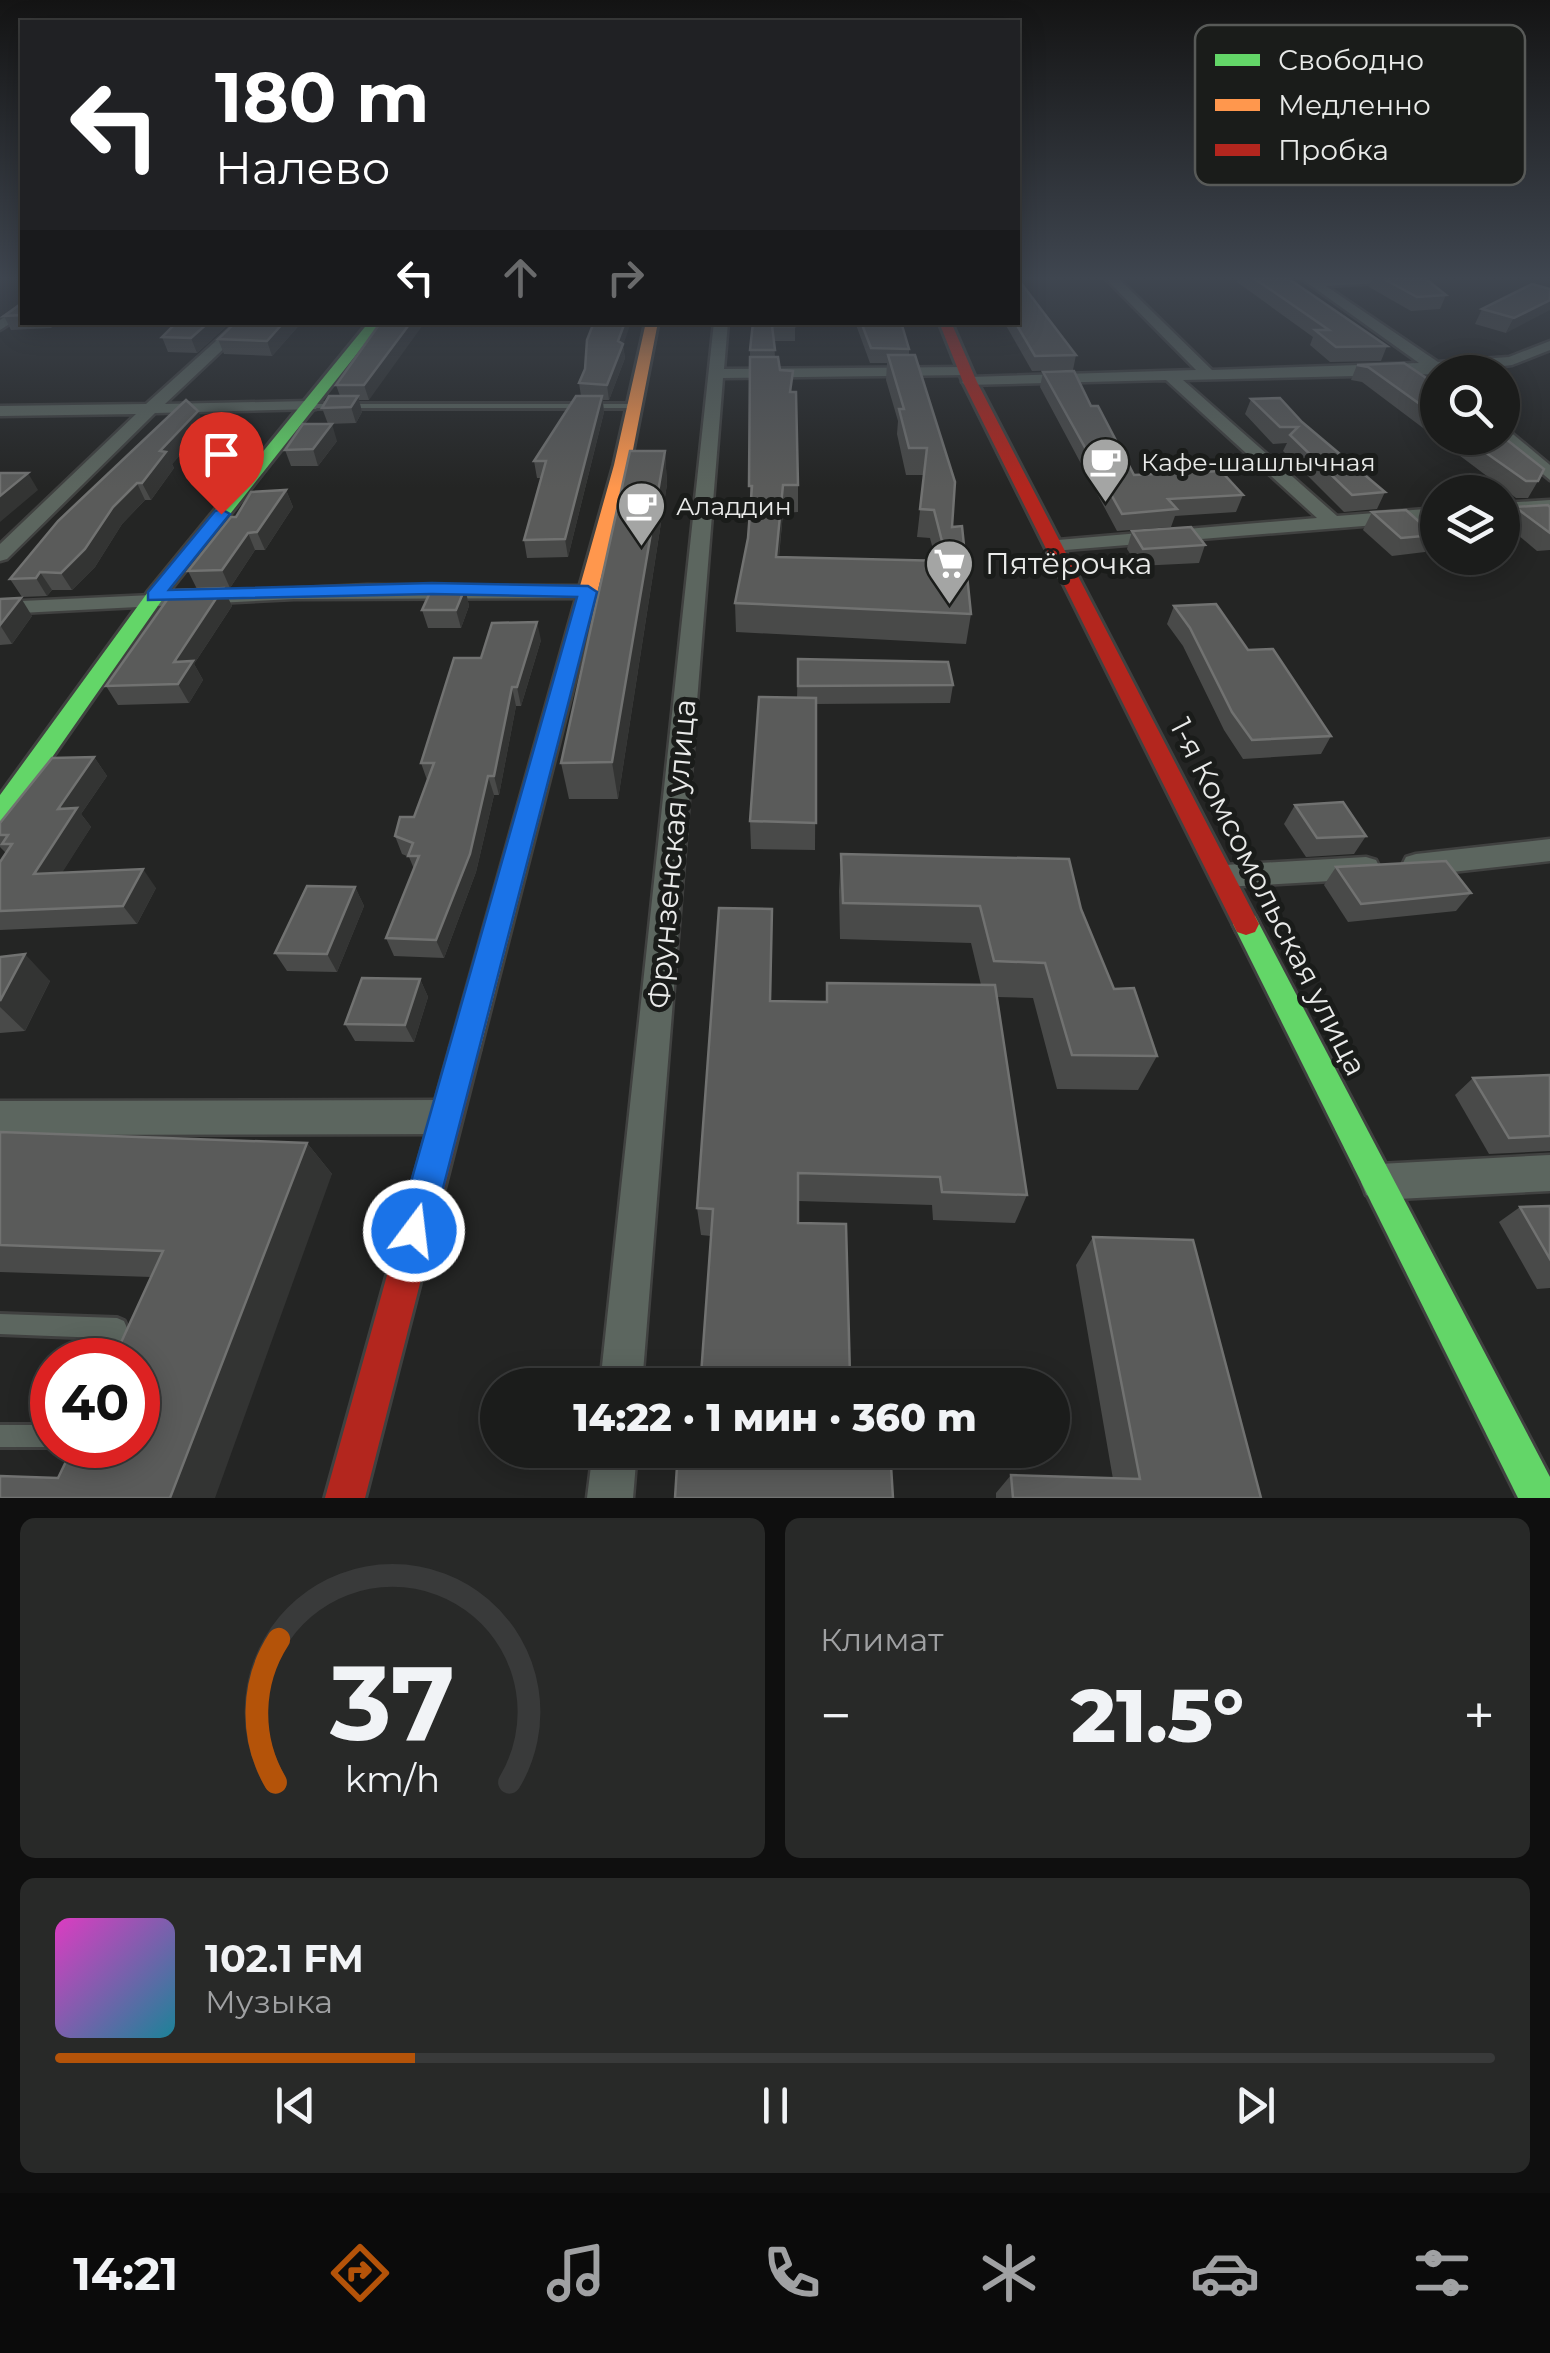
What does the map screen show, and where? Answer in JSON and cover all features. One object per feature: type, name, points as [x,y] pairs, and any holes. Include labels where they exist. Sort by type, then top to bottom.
[{"type":"street","points":[[0,556],[216,349]]},
{"type":"street","points":[[0,813],[154,596],[355,349]]},
{"type":"street","points":[[345,1498],[444,1117],[588,592],[647,349]]},
{"type":"street","name":"Фрунзенская улица","points":[[623,1368],[719,349]]},
{"type":"street","name":"1-я Комсомольская улица","points":[[956,349],[1539,1498]]},
{"type":"street","points":[[1183,349],[1206,372]]},
{"type":"street","points":[[718,374],[967,377],[1420,370]]},
{"type":"street","points":[[1168,374],[1330,521]]},
{"type":"street","points":[[0,411],[310,406]]},
{"type":"street","points":[[1520,447],[1550,475]]},
{"type":"street","points":[[1520,508],[1550,506]]},
{"type":"street","points":[[1053,544],[1420,515]]},
{"type":"street","points":[[0,608],[154,596],[432,589],[588,592]]},
{"type":"street","points":[[1225,876],[1448,864],[1550,850]]},
{"type":"street","points":[[0,1118],[444,1117]]},
{"type":"street","points":[[1379,1182],[1550,1173]]},
{"type":"street","points":[[610,1498],[613,1468]]},
{"type":"lane","points":[[310,406],[635,406]]},
{"type":"lane","points":[[0,1324],[117,1328],[113,1338]]},
{"type":"lane","points":[[0,1436],[30,1436]]},
{"type":"building","points":[[362,349],[391,349],[364,385],[336,385]]},
{"type":"building","points":[[586,349],[621,349],[607,385],[579,383]]},
{"type":"building","points":[[1031,349],[1071,349],[1076,355],[1035,356]]},
{"type":"building","points":[[888,355],[915,355],[955,482],[952,527],[962,526],[971,614],[735,603],[748,538],[752,486],[750,357],[778,357],[780,370],[793,371],[790,392],[796,392],[798,485],[783,485],[776,557],[947,561],[934,510],[920,509],[927,448],[909,448],[899,409],[904,409]]},
{"type":"building","points":[[1404,363],[1420,374],[1420,404],[1368,367],[1357,365]]},
{"type":"building","points":[[1074,371],[1091,406],[1098,406],[1134,475],[1221,471],[1243,495],[1168,499],[1177,509],[1122,514],[1043,372]]},
{"type":"building","points":[[329,396],[358,396],[351,407],[322,408]]},
{"type":"building","points":[[576,396],[602,396],[565,539],[524,540],[546,461],[534,461]]},
{"type":"building","points":[[1280,398],[1302,422],[1385,492],[1352,495],[1290,435],[1298,427],[1280,427],[1251,399]]},
{"type":"building","points":[[186,400],[198,411],[160,451],[166,452],[142,483],[137,483],[113,507],[85,549],[61,573],[40,572],[36,578],[10,579],[58,521]]},
{"type":"building","points":[[303,424],[332,424],[313,449],[285,450]]},
{"type":"building","points":[[1520,450],[1544,469],[1538,481],[1526,481],[1489,455],[1520,455]]},
{"type":"building","points":[[630,451],[665,451],[612,762],[561,763]]},
{"type":"building","points":[[0,473],[28,473],[0,496]]},
{"type":"building","points":[[286,490],[257,532],[248,533],[222,570],[188,571],[231,517],[236,517],[251,492]]},
{"type":"building","points":[[1548,505],[1550,533],[1520,511],[1520,507]]},
{"type":"building","points":[[1406,510],[1420,522],[1420,536],[1401,538],[1372,512]]},
{"type":"building","points":[[1191,527],[1205,545],[1143,549],[1132,531]]},
{"type":"building","points":[[223,588],[174,662],[193,661],[178,684],[106,686],[174,590]]},
{"type":"building","points":[[432,588],[465,588],[456,610],[422,610]]},
{"type":"building","points":[[21,598],[0,625],[0,599]]},
{"type":"building","points":[[1216,604],[1248,650],[1273,649],[1331,736],[1252,740],[1232,712],[1190,628],[1174,606]]},
{"type":"building","points":[[537,622],[517,687],[512,687],[494,776],[488,776],[470,854],[436,940],[386,938],[419,856],[408,856],[413,843],[395,836],[400,817],[414,817],[434,763],[421,763],[454,658],[481,658],[492,623]]},
{"type":"building","points":[[798,659],[948,662],[953,685],[798,686]]},
{"type":"building","points":[[759,697],[816,698],[816,823],[750,821]]},
{"type":"building","points":[[94,757],[58,809],[77,808],[34,874],[143,869],[123,906],[0,911],[0,862],[12,844],[2,844],[8,835],[0,835],[0,823],[52,758]]},
{"type":"building","points":[[1343,802],[1366,836],[1317,838],[1295,805]]},
{"type":"building","points":[[841,854],[1069,859],[1081,909],[1114,989],[1134,988],[1157,1056],[1072,1055],[1045,963],[994,961],[980,906],[843,903]]},
{"type":"building","points":[[1446,861],[1471,893],[1361,904],[1336,867]]},
{"type":"building","points":[[307,886],[355,887],[327,954],[275,953]]},
{"type":"building","points":[[719,908],[772,909],[770,1001],[827,1002],[827,983],[995,985],[1027,1195],[942,1192],[940,1177],[798,1173],[798,1223],[846,1224],[850,1368],[702,1368],[713,1209],[697,1208]]},
{"type":"building","points":[[25,954],[0,1001],[0,957]]},
{"type":"building","points":[[362,978],[420,979],[405,1025],[345,1024]]},
{"type":"building","points":[[1550,1075],[1550,1136],[1509,1138],[1473,1078]]},
{"type":"building","points":[[0,1132],[307,1143],[170,1498],[0,1498],[0,1476],[58,1478],[63,1468],[160,1468],[160,1338],[123,1338],[163,1251],[0,1245]]},
{"type":"building","points":[[1550,1206],[1550,1259],[1520,1207]]},
{"type":"building","points":[[1093,1237],[1193,1240],[1261,1498],[1013,1498],[1011,1475],[1140,1479]]},
{"type":"building","points":[[677,1468],[891,1468],[893,1498],[675,1498]]},
{"type":"traffic: fast","points":[[0,813],[155,596],[354,349]]},
{"type":"traffic: fast","points":[[1246,924],[1539,1498]]},
{"type":"traffic: slow","points":[[465,1049],[622,465],[646,349]]},
{"type":"traffic: jam","points":[[956,349],[1246,924]]},
{"type":"traffic: jam","points":[[345,1498],[465,1049]]},
{"type":"place","name":"Кафе-шашлычная","points":[[1106,504]]},
{"type":"place","name":"Аладдин","points":[[641,548]]},
{"type":"place","name":"Пятёрочка","points":[[950,606]]},
{"type":"route","points":[[221,514],[154,596],[432,589],[588,592],[414,1231]]}]
